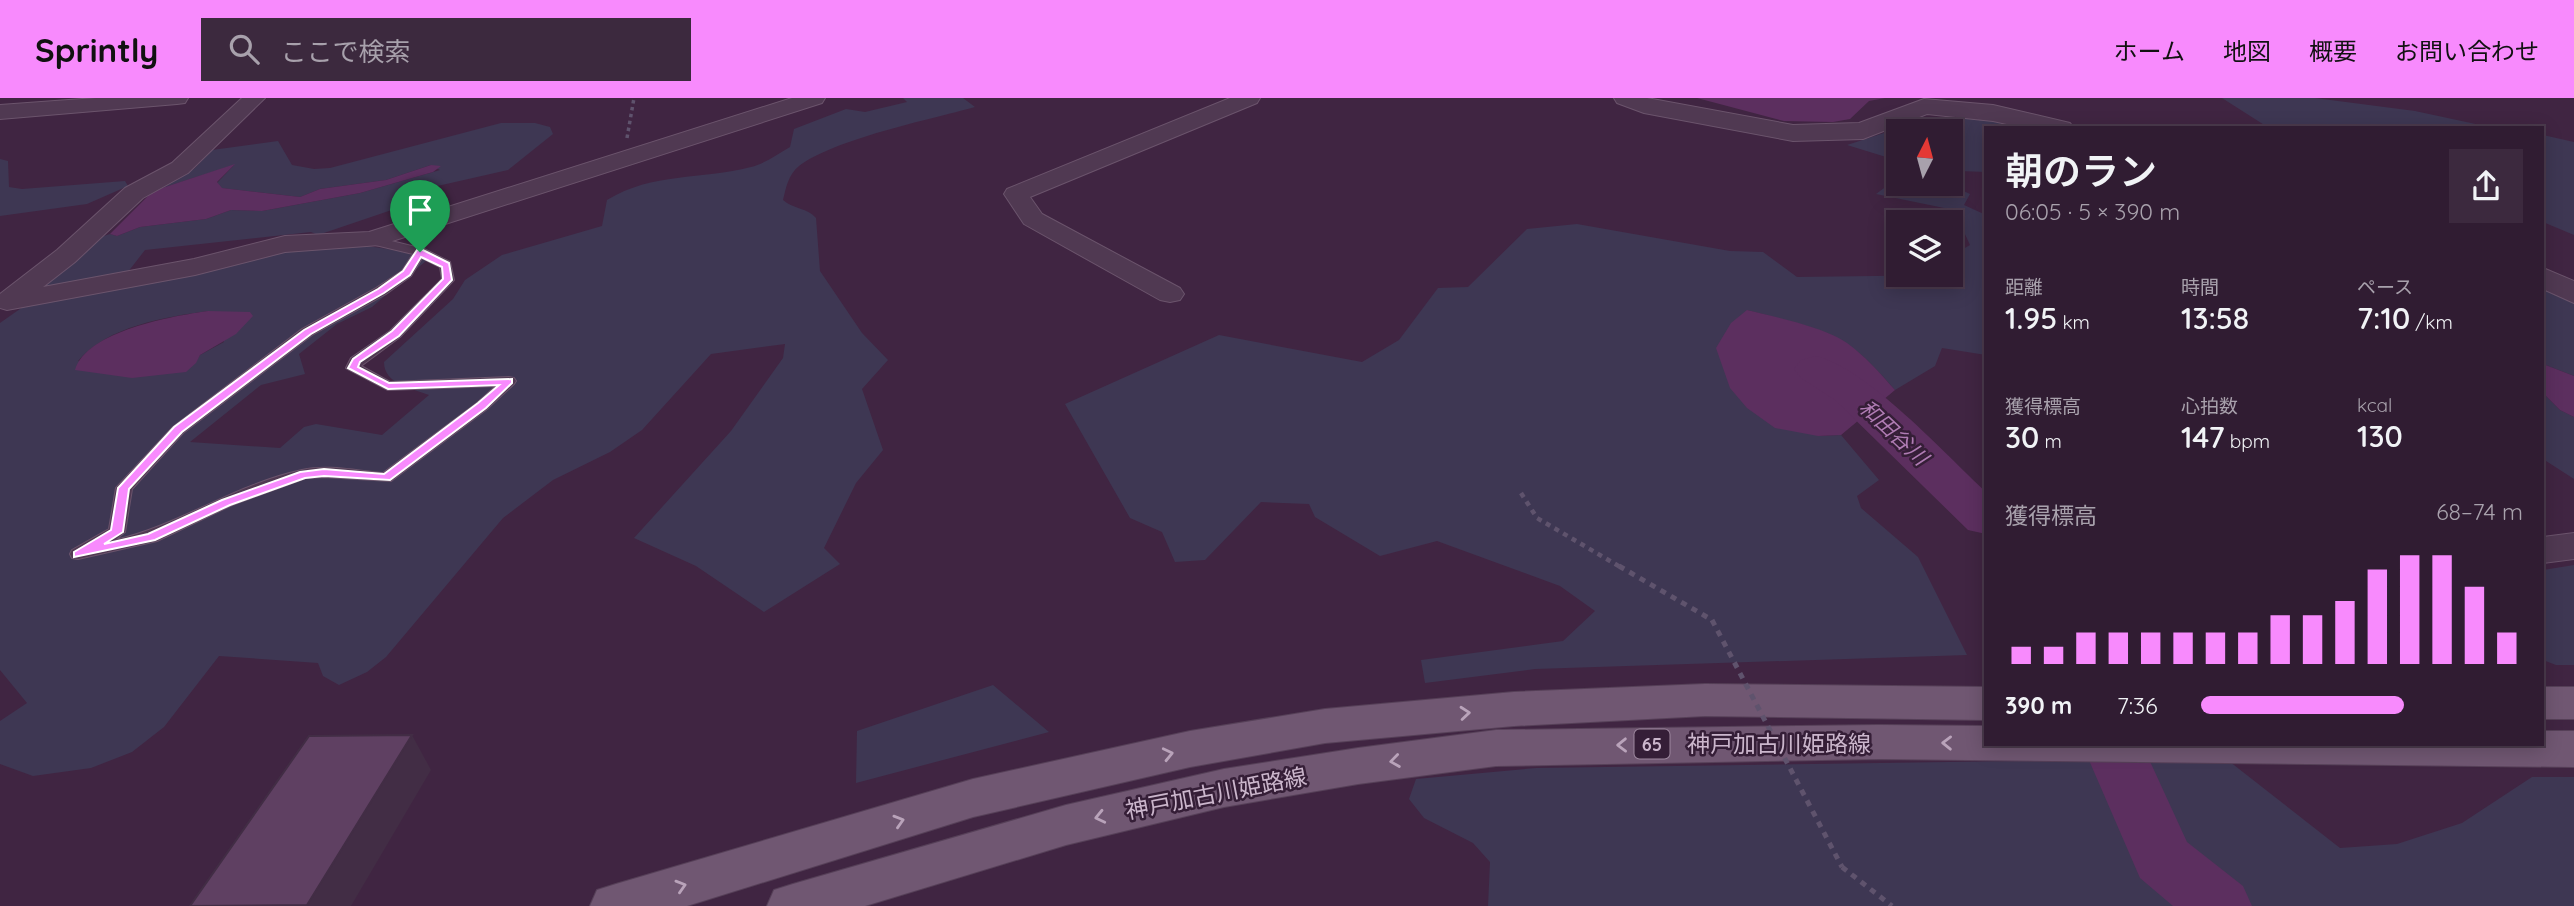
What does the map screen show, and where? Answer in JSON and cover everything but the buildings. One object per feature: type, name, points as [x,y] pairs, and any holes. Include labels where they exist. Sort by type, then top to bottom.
[{"type":"main road","name":"神戸加古川姫路線","points":[[616,906],[973,798],[1190,749],[1325,726],[1514,709],[1705,700],[1984,704]]},
{"type":"main road","points":[[2544,703],[2574,703]]},
{"type":"main road","name":"神戸加古川姫路線","points":[[793,906],[1066,825],[1224,788],[1358,766],[1496,748],[1984,743]]},
{"type":"main road","name":"神戸加古川姫路線","points":[[2410,746],[2543,747]]},
{"type":"street","points":[[0,112],[167,98]]},
{"type":"street","points":[[254,98],[180,168],[134,193],[66,256],[6,302],[195,267],[285,244],[371,240],[814,98]]},
{"type":"street","points":[[1170,294],[1033,219],[1016,194],[1250,98]]},
{"type":"street","points":[[1626,98],[1644,106],[1793,133],[1863,131],[1924,106],[1993,113],[2052,126]]},
{"type":"street","points":[[2544,278],[2574,294]]},
{"type":"street","points":[[2544,550],[2574,546]]},
{"type":"lane","points":[[371,240],[420,252],[446,265],[448,280],[395,334],[356,361],[353,368],[388,386],[509,381],[482,405],[386,478],[324,472],[304,474],[226,502],[151,537],[78,554],[117,532],[124,488],[178,430],[307,332],[381,291],[407,273],[420,252]]},
{"type":"path","points":[[625,158],[634,98]]},
{"type":"path","points":[[1521,493],[1537,518],[1712,620],[1842,867],[1892,906]]},
{"type":"shaded area","points":[[903,98],[963,98],[975,107],[883,131],[815,156],[792,173],[783,200],[816,218],[820,271],[862,333],[888,360],[862,389],[883,450],[856,483],[824,548],[840,564],[764,612],[696,566],[634,538],[731,431],[783,358],[785,344],[711,354],[642,430],[610,452],[553,480],[503,518],[386,657],[367,672],[339,685],[323,676],[318,663],[219,656],[164,727],[132,752],[91,768],[33,776],[0,764],[0,721],[27,703],[0,670],[0,323],[27,304],[272,252],[335,245],[397,251],[427,260],[372,307],[337,324],[299,354],[305,374],[261,385],[190,442],[280,448],[304,427],[316,424],[382,435],[429,395],[393,380],[385,369],[384,362],[453,299],[465,280],[502,255],[602,226],[607,200],[624,191],[660,181],[756,166],[790,147],[794,129],[846,109],[865,112],[907,102]],"holes":[[[208,311],[224,342],[200,355],[195,363],[78,361],[90,349],[121,331],[156,320]]]},
{"type":"shaded area","points":[[1697,98],[1885,98],[1869,101],[1850,119],[1833,122],[1784,121]]},
{"type":"shaded area","points":[[2222,98],[2315,98],[2415,111],[2485,126],[2266,126]]},
{"type":"shaded area","points":[[1967,116],[2014,126],[1984,126],[1984,172],[1964,171],[1964,119],[1935,119]]},
{"type":"shaded area","points":[[501,123],[535,123],[550,127],[553,134],[508,170],[433,187],[430,190],[433,196],[318,235],[311,232],[145,250],[124,277],[22,297],[91,240],[110,234],[117,236],[140,227],[206,219],[231,210],[262,211],[360,193],[440,170],[431,165],[386,180],[320,189],[300,197],[221,188],[217,183],[234,165],[148,191],[194,169],[212,150],[278,141],[292,165],[314,169],[330,168]]},
{"type":"shaded area","points":[[1886,132],[1886,157],[1847,145]]},
{"type":"shaded area","points":[[2544,135],[2574,142],[2574,235],[2544,222]]},
{"type":"shaded area","points":[[0,159],[8,161],[9,187],[22,189],[125,181],[128,186],[87,204],[0,216]]},
{"type":"shaded area","points":[[235,164],[217,182],[222,188],[300,197],[320,189],[386,180],[431,165],[441,166],[433,172],[360,193],[262,211],[231,210],[206,219],[140,227],[117,236],[110,234],[153,191]]},
{"type":"shaded area","points":[[1886,187],[1886,196],[1964,196],[1964,191],[1970,194],[1964,205],[1984,214],[1984,355],[1942,348],[1935,366],[1895,390],[1866,359],[1837,338],[1813,328],[1747,310],[1818,436],[1841,435],[1879,480],[1857,496],[1861,508],[1918,557],[1967,655],[1535,669],[1425,683],[1421,660],[1563,641],[1595,611],[1560,586],[1437,541],[1380,556],[1315,517],[1309,504],[1261,502],[1205,560],[1175,562],[1162,532],[1130,518],[1065,404],[1219,335],[1362,362],[1399,340],[1438,288],[1468,287],[1527,229],[1577,224],[1730,251],[1763,252],[1797,277],[1886,276],[1886,287],[1963,287],[1963,249],[1970,245],[1963,230],[1963,210],[1954,210],[1876,194]]},
{"type":"shaded area","points":[[2544,287],[2574,304],[2574,376],[2544,364]]},
{"type":"shaded area","points":[[1747,310],[1799,323],[1837,337],[1860,353],[1895,390],[1841,435],[1818,436],[1775,428],[1747,408],[1730,388],[1716,348],[1731,323]]},
{"type":"shaded area","points":[[208,311],[250,312],[253,316],[236,334],[200,355],[186,372],[132,378],[75,370],[82,356],[113,336],[153,322]]},
{"type":"shaded area","points":[[2544,364],[2574,376],[2574,417],[2560,410],[2544,394]]},
{"type":"shaded area","points":[[2544,394],[2560,410],[2574,417],[2574,479],[2544,460]]},
{"type":"shaded area","points":[[2574,565],[2574,665],[2556,665],[2544,660],[2544,570]]},
{"type":"shaded area","points":[[993,685],[1049,732],[856,783],[857,731]]},
{"type":"shaded area","points":[[2225,758],[2340,848],[2397,844],[2462,823],[2532,777],[2574,777],[2574,906],[1488,906],[1490,862],[1473,843],[1424,818],[1409,799],[1416,779],[1536,768]]},
{"type":"waterway","name":"和田谷川","points":[[1816,369],[1851,391],[1984,517]]},
{"type":"waterway","name":"和田谷川","points":[[2113,746],[2163,859],[2219,906]]},
{"type":"route","points":[[420,252],[446,265],[448,280],[395,334],[356,361],[353,368],[388,386],[509,381],[482,405],[386,478],[324,472],[304,474],[226,502],[151,537],[78,554],[117,532],[118,511],[124,488],[178,430],[307,332],[381,291],[407,273],[420,252]]}]
